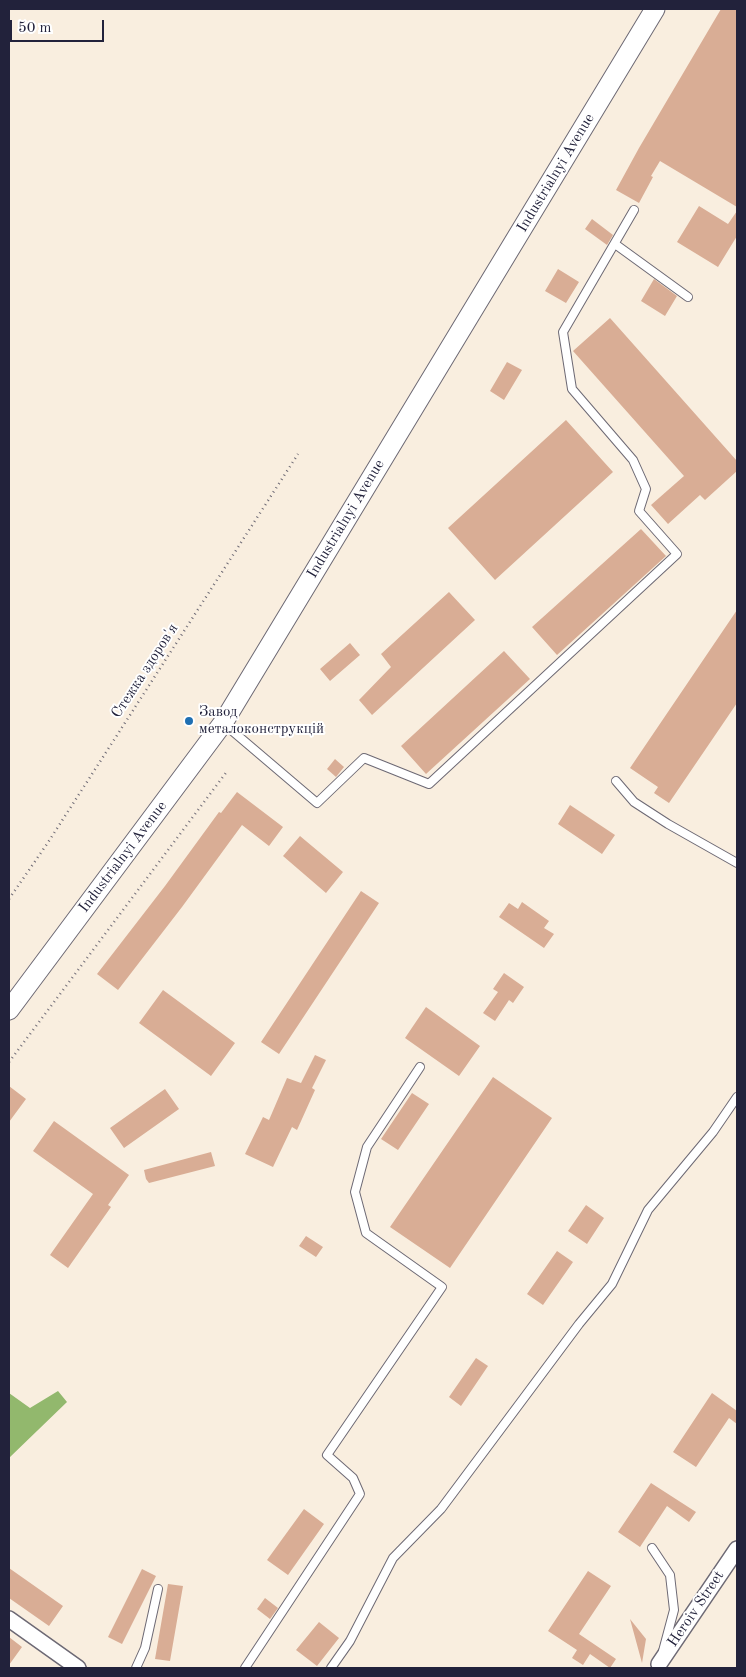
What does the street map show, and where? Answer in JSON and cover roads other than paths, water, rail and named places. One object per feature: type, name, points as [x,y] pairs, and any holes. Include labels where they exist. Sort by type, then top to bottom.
[{"type":"street","name":"Industrialnyi Avenue","points":[[9,1010],[223,723],[655,9]]},
{"type":"street","name":"Heroiv Street","points":[[657,1666],[737,1549]]},
{"type":"street","points":[[9,1619],[78,1668]]},
{"type":"lane","points":[[223,723],[317,803],[364,758],[429,784],[678,554],[639,511],[646,489],[634,460],[572,389],[563,332],[634,210]]},
{"type":"lane","points":[[615,244],[688,297]]},
{"type":"lane","points":[[616,781],[634,802],[668,824],[737,863]]},
{"type":"lane","points":[[245,1668],[360,1494],[353,1478],[326,1455],[442,1287],[366,1233],[356,1192],[367,1147],[420,1067]]},
{"type":"lane","points":[[331,1668],[350,1641],[393,1558],[441,1509],[579,1324],[612,1284],[648,1210],[713,1132],[737,1097]]},
{"type":"lane","points":[[652,1548],[670,1575],[674,1610],[657,1666]]},
{"type":"lane","points":[[136,1668],[144,1648],[158,1589]]},
{"type":"place","name":"Завод металоконструкцій","points":[[189,721]]}]
